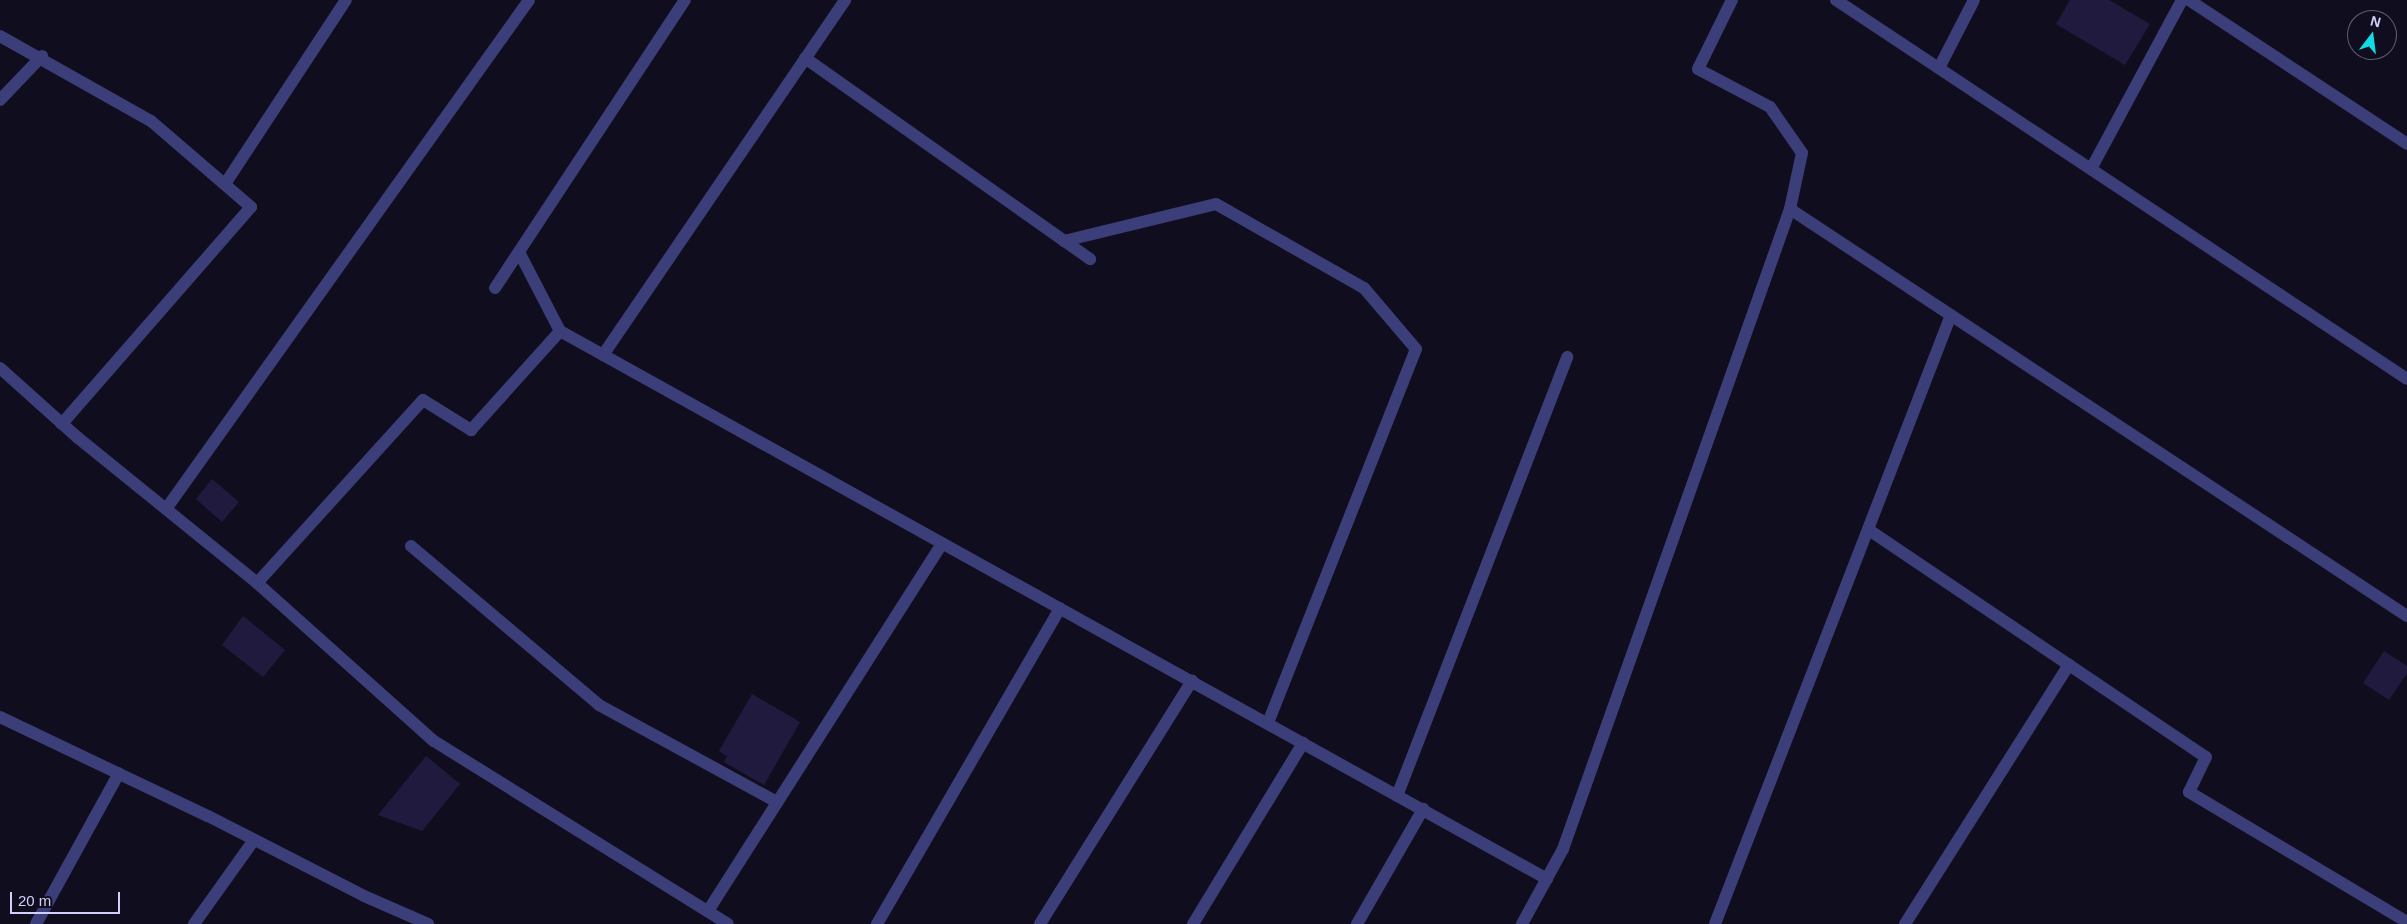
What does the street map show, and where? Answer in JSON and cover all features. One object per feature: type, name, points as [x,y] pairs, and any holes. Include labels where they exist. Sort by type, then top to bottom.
[{"type":"street","points":[[225,184],[346,0]]},
{"type":"street","points":[[166,509],[529,0]]},
{"type":"street","points":[[495,288],[685,0]]},
{"type":"street","points":[[603,355],[845,0]]},
{"type":"street","points":[[1522,924],[1563,849],[1790,209],[1802,153],[1770,107],[1698,69],[1732,0]]},
{"type":"street","points":[[1836,0],[2407,379]]},
{"type":"street","points":[[1939,68],[1974,0]]},
{"type":"street","points":[[2091,169],[2182,0]]},
{"type":"street","points":[[2189,0],[2407,144]]},
{"type":"street","points":[[0,36],[42,56],[151,121],[252,207],[62,424]]},
{"type":"street","points":[[0,100],[42,56]]},
{"type":"street","points":[[805,58],[1090,259]]},
{"type":"street","points":[[1064,241],[1216,204],[1364,288],[1416,349],[1268,723]]},
{"type":"street","points":[[1790,209],[2407,616]]},
{"type":"street","points":[[518,252],[560,331],[1547,878]]},
{"type":"street","points":[[1715,924],[1951,315]]},
{"type":"street","points":[[257,583],[423,400],[472,430],[560,331]]},
{"type":"street","points":[[1397,796],[1567,357]]},
{"type":"street","points":[[0,368],[62,424],[257,583],[434,741],[728,924]]},
{"type":"street","points":[[1869,530],[2206,758],[2189,792],[2407,922]]},
{"type":"street","points":[[708,911],[942,543]]},
{"type":"street","points":[[411,546],[598,705],[777,802]]},
{"type":"street","points":[[877,924],[1060,608]]},
{"type":"street","points":[[1905,924],[2069,664]]},
{"type":"street","points":[[1040,924],[1192,681]]},
{"type":"street","points":[[0,717],[254,840],[364,896],[428,924]]},
{"type":"street","points":[[1193,924],[1303,743]]},
{"type":"street","points":[[36,924],[118,774]]},
{"type":"street","points":[[1357,924],[1423,810]]},
{"type":"street","points":[[194,924],[254,840]]},
{"type":"building","points":[[2070,0],[2109,0],[2150,24],[2125,65],[2056,24]]},
{"type":"building","points":[[212,479],[239,502],[222,522],[196,499]]},
{"type":"building","points":[[243,616],[285,650],[263,677],[222,645]]},
{"type":"building","points":[[2384,651],[2407,666],[2407,673],[2389,700],[2363,683]]},
{"type":"building","points":[[752,694],[800,722],[764,785],[724,762],[727,756],[719,751]]},
{"type":"building","points":[[426,756],[460,784],[422,831],[378,815]]}]
